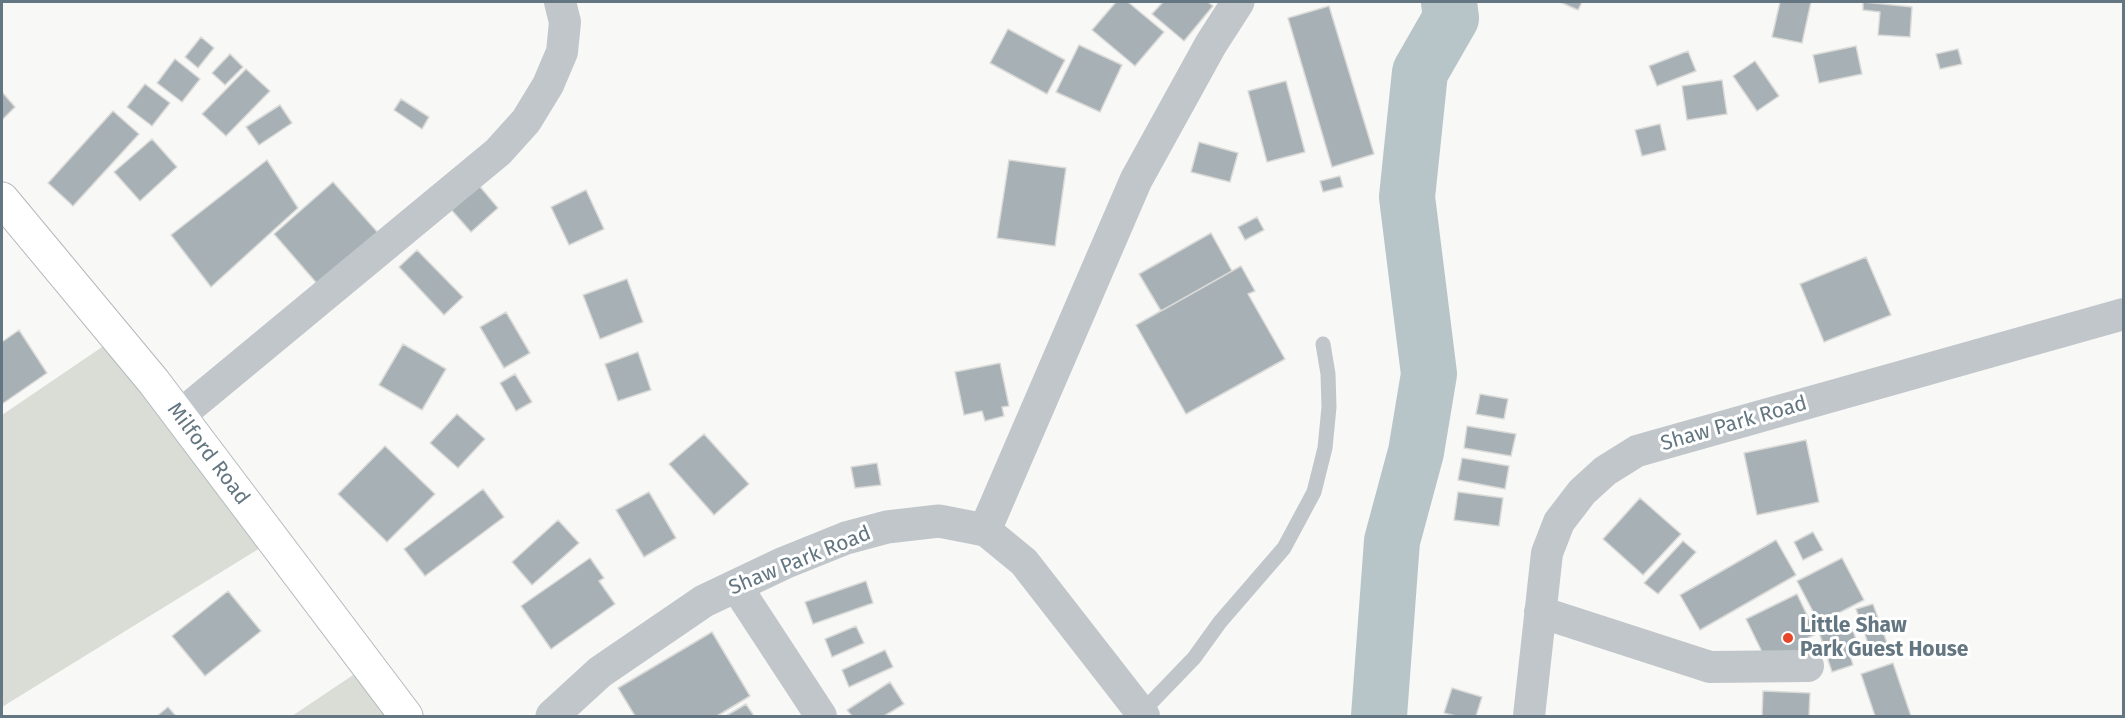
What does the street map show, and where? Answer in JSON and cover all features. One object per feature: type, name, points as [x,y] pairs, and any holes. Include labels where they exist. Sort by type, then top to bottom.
[{"type":"main road","name":"Milford Road","points":[[2,199],[179,416],[406,717]]},
{"type":"street","points":[[179,416],[489,159],[526,121],[548,85],[562,52],[565,22],[560,2]]},
{"type":"street","points":[[985,530],[1136,180],[1211,44],[1238,2]]},
{"type":"street","name":"Shaw Park Road","points":[[1528,717],[1547,553],[1559,522],[1582,492],[1605,471],[1637,451],[2124,314]]},
{"type":"street","name":"Shaw Park Road","points":[[552,717],[600,672],[704,601],[846,538],[887,527],[939,521],[985,530],[1024,562],[1143,715]]},
{"type":"street","points":[[736,586],[821,717]]},
{"type":"street","points":[[1540,612],[1710,667],[1808,666]]},
{"type":"lane","points":[[1143,715],[1194,658],[1220,622],[1284,548],[1314,492],[1325,448],[1329,407],[1328,374],[1323,344]]},
{"type":"shaded area","points":[[105,345],[265,545],[2,707],[2,415]]},
{"type":"shaded area","points":[[371,663],[414,716],[292,716]]},
{"type":"building","points":[[1116,2],[1128,2],[1164,32],[1135,66],[1092,30]]},
{"type":"building","points":[[1163,2],[1208,2],[1213,6],[1184,41],[1152,14]]},
{"type":"building","points":[[1560,2],[1582,2],[1578,10]]},
{"type":"building","points":[[1780,2],[1811,2],[1802,43],[1772,37]]},
{"type":"building","points":[[1863,2],[1912,7],[1910,37],[1878,35],[1880,12],[1863,10]]},
{"type":"building","points":[[1329,6],[1374,154],[1332,167],[1288,18]]},
{"type":"building","points":[[1008,29],[1065,60],[1047,94],[990,63]]},
{"type":"building","points":[[201,37],[214,48],[198,68],[185,57]]},
{"type":"building","points":[[1079,45],[1122,65],[1100,112],[1056,92]]},
{"type":"building","points":[[1856,46],[1862,74],[1819,83],[1813,55]]},
{"type":"building","points":[[1958,49],[1962,64],[1940,69],[1936,54]]},
{"type":"building","points":[[1688,51],[1696,71],[1657,86],[1649,66]]},
{"type":"building","points":[[230,54],[243,67],[225,85],[212,73]]},
{"type":"building","points":[[175,59],[200,79],[182,102],[157,83]]},
{"type":"building","points":[[1755,61],[1779,96],[1757,111],[1733,76]]},
{"type":"building","points":[[246,69],[270,91],[226,136],[202,114]]},
{"type":"building","points":[[1722,80],[1727,114],[1687,120],[1682,86]]},
{"type":"building","points":[[1286,81],[1305,152],[1267,162],[1248,91]]},
{"type":"building","points":[[145,84],[170,103],[152,126],[127,107]]},
{"type":"building","points":[[2,92],[15,107],[2,120]]},
{"type":"building","points":[[401,99],[429,117],[422,129],[394,110]]},
{"type":"building","points":[[280,105],[292,123],[259,145],[246,127]]},
{"type":"building","points":[[113,111],[139,134],[73,206],[48,183]]},
{"type":"building","points":[[1660,124],[1666,150],[1642,156],[1635,130]]},
{"type":"building","points":[[152,139],[177,167],[140,201],[114,172]]},
{"type":"building","points":[[1199,142],[1238,153],[1230,182],[1191,172]]},
{"type":"building","points":[[267,160],[298,208],[211,287],[171,235]]},
{"type":"building","points":[[1009,160],[1066,168],[1055,246],[997,238]]},
{"type":"building","points":[[1340,176],[1343,187],[1323,192],[1320,181]]},
{"type":"building","points":[[333,182],[380,235],[320,287],[274,234]]},
{"type":"building","points":[[476,182],[498,208],[471,232],[448,206]]},
{"type":"building","points":[[586,190],[604,229],[569,245],[551,207]]},
{"type":"building","points":[[1257,217],[1264,230],[1245,240],[1238,227]]},
{"type":"building","points":[[1211,233],[1232,271],[1161,311],[1139,274]]},
{"type":"building","points":[[417,250],[463,297],[444,315],[399,267]]},
{"type":"building","points":[[1866,257],[1891,315],[1824,342],[1800,284]]},
{"type":"building","points":[[1241,266],[1255,291],[1248,294],[1285,359],[1186,414],[1136,325]]},
{"type":"building","points":[[627,279],[643,322],[600,339],[583,295]]},
{"type":"building","points":[[506,312],[530,353],[504,368],[480,327]]},
{"type":"building","points":[[19,330],[47,373],[2,404],[2,342]]},
{"type":"building","points":[[403,344],[446,369],[422,410],[379,385]]},
{"type":"building","points":[[638,352],[651,390],[618,401],[605,364]]},
{"type":"building","points":[[1000,363],[1009,406],[1002,407],[1004,416],[985,421],[982,411],[964,415],[955,372]]},
{"type":"building","points":[[515,374],[532,402],[516,411],[500,383]]},
{"type":"building","points":[[1480,394],[1508,399],[1504,419],[1476,414]]},
{"type":"building","points":[[457,414],[485,439],[458,468],[430,443]]},
{"type":"building","points":[[1467,426],[1516,434],[1511,456],[1464,448]]},
{"type":"building","points":[[704,434],[749,484],[714,515],[669,464]]},
{"type":"building","points":[[1806,440],[1819,502],[1757,515],[1744,453]]},
{"type":"building","points":[[385,446],[435,494],[387,542],[338,494]]},
{"type":"building","points":[[1462,458],[1509,466],[1505,489],[1458,480]]},
{"type":"building","points":[[877,463],[881,485],[855,488],[851,467]]},
{"type":"building","points":[[483,489],[504,517],[425,576],[404,549]]},
{"type":"building","points":[[649,492],[676,538],[644,557],[616,510]]},
{"type":"building","points":[[1458,492],[1503,498],[1499,526],[1454,520]]},
{"type":"building","points":[[1640,498],[1681,534],[1643,575],[1603,539]]},
{"type":"building","points":[[558,520],[579,543],[532,585],[512,562]]},
{"type":"building","points":[[1813,532],[1823,550],[1803,560],[1794,542]]},
{"type":"building","points":[[1776,540],[1796,575],[1700,630],[1680,595]]},
{"type":"building","points":[[1683,541],[1696,552],[1658,594],[1644,583]]},
{"type":"building","points":[[590,558],[604,578],[599,581],[615,604],[551,649],[521,606]]},
{"type":"building","points":[[1842,558],[1864,600],[1819,623],[1797,581]]},
{"type":"building","points":[[866,581],[873,603],[813,624],[805,602]]},
{"type":"building","points":[[228,591],[261,631],[205,676],[172,636]]},
{"type":"building","points":[[1797,594],[1816,634],[1802,641],[1808,652],[1765,658],[1746,619]]},
{"type":"building","points":[[1873,604],[1887,643],[1870,649],[1856,609]]},
{"type":"building","points":[[1850,622],[1860,651],[1850,655],[1853,665],[1832,672],[1819,632]]},
{"type":"building","points":[[856,626],[864,643],[832,657],[825,639]]},
{"type":"building","points":[[712,632],[750,696],[717,716],[635,716],[618,688]]},
{"type":"building","points":[[885,650],[893,667],[849,687],[842,670]]},
{"type":"building","points":[[1893,663],[1911,716],[1875,716],[1861,674]]},
{"type":"building","points":[[890,682],[904,704],[884,716],[852,716],[847,710]]},
{"type":"building","points":[[1452,688],[1482,697],[1476,716],[1456,716],[1444,713]]},
{"type":"building","points":[[1763,691],[1810,693],[1809,716],[1762,716]]},
{"type":"building","points":[[746,704],[754,716],[726,716]]},
{"type":"building","points":[[168,707],[176,716],[157,716]]},
{"type":"waterway","points":[[1379,716],[1392,541],[1416,452],[1429,374],[1407,197],[1420,72],[1451,18],[1449,2]]},
{"type":"place","name":"Little Shaw Park Guest House","points":[[1788,638]]}]
